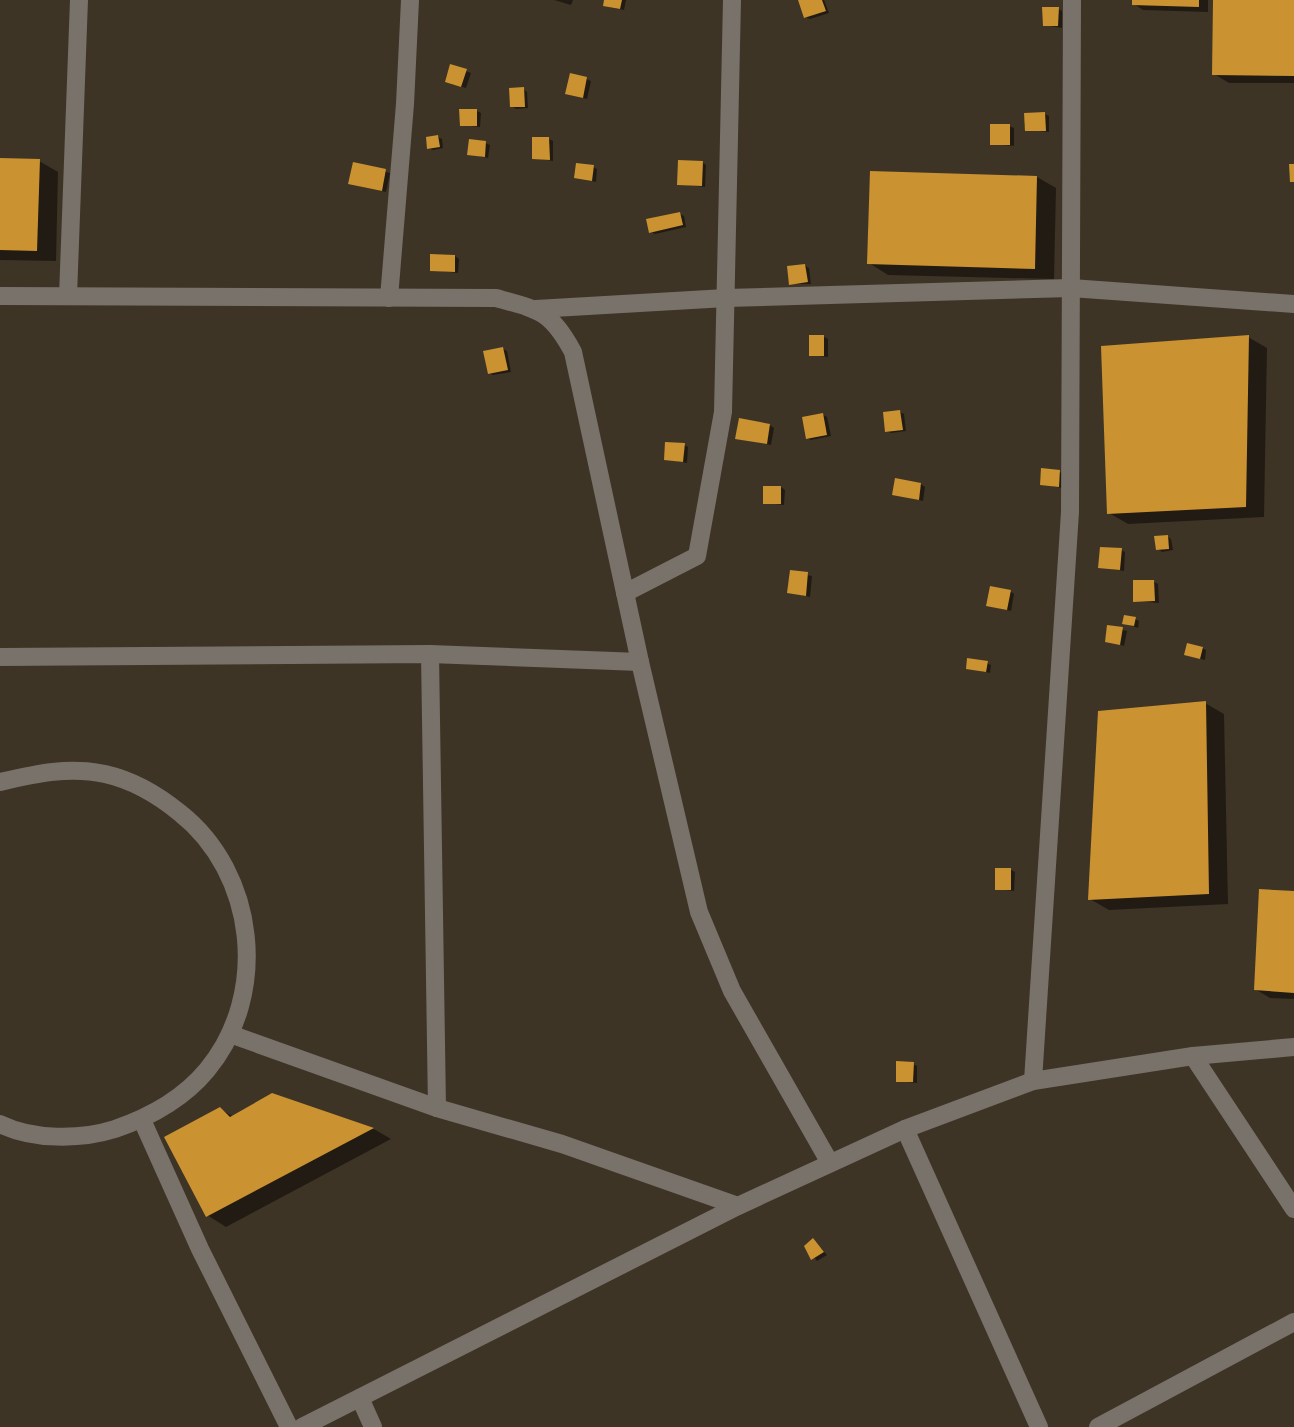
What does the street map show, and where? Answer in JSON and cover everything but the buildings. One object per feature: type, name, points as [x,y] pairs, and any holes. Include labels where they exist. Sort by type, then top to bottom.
[{"type":"street","points":[[68,296],[79,0]]},
{"type":"street","points":[[389,298],[405,104],[410,0]]},
{"type":"street","points":[[625,593],[697,556],[723,412],[732,0]]},
{"type":"street","points":[[1033,1080],[1070,512],[1072,0]]},
{"type":"street","points":[[0,296],[496,298],[536,309],[726,298],[1071,288],[1294,304]]},
{"type":"street","points":[[536,309],[558,324],[573,352],[640,662],[699,912],[732,991],[830,1163]]},
{"type":"street","points":[[0,657],[430,654],[640,662]]},
{"type":"street","points":[[430,654],[437,1108]]},
{"type":"street","points":[[0,782],[51,770],[105,774],[156,794],[199,828],[230,874],[246,926],[246,981],[230,1034],[208,1069],[178,1098],[142,1120],[97,1134],[50,1136],[0,1124]]},
{"type":"street","points":[[230,1034],[437,1108],[562,1144],[738,1206]]},
{"type":"street","points":[[302,1427],[738,1206],[905,1129],[1033,1080],[1193,1056],[1294,1047]]},
{"type":"street","points":[[1193,1056],[1294,1209]]},
{"type":"street","points":[[142,1120],[201,1250],[289,1427]]},
{"type":"street","points":[[905,1129],[1039,1427]]},
{"type":"street","points":[[1098,1427],[1294,1322]]},
{"type":"street","points":[[360,1398],[373,1427]]}]
